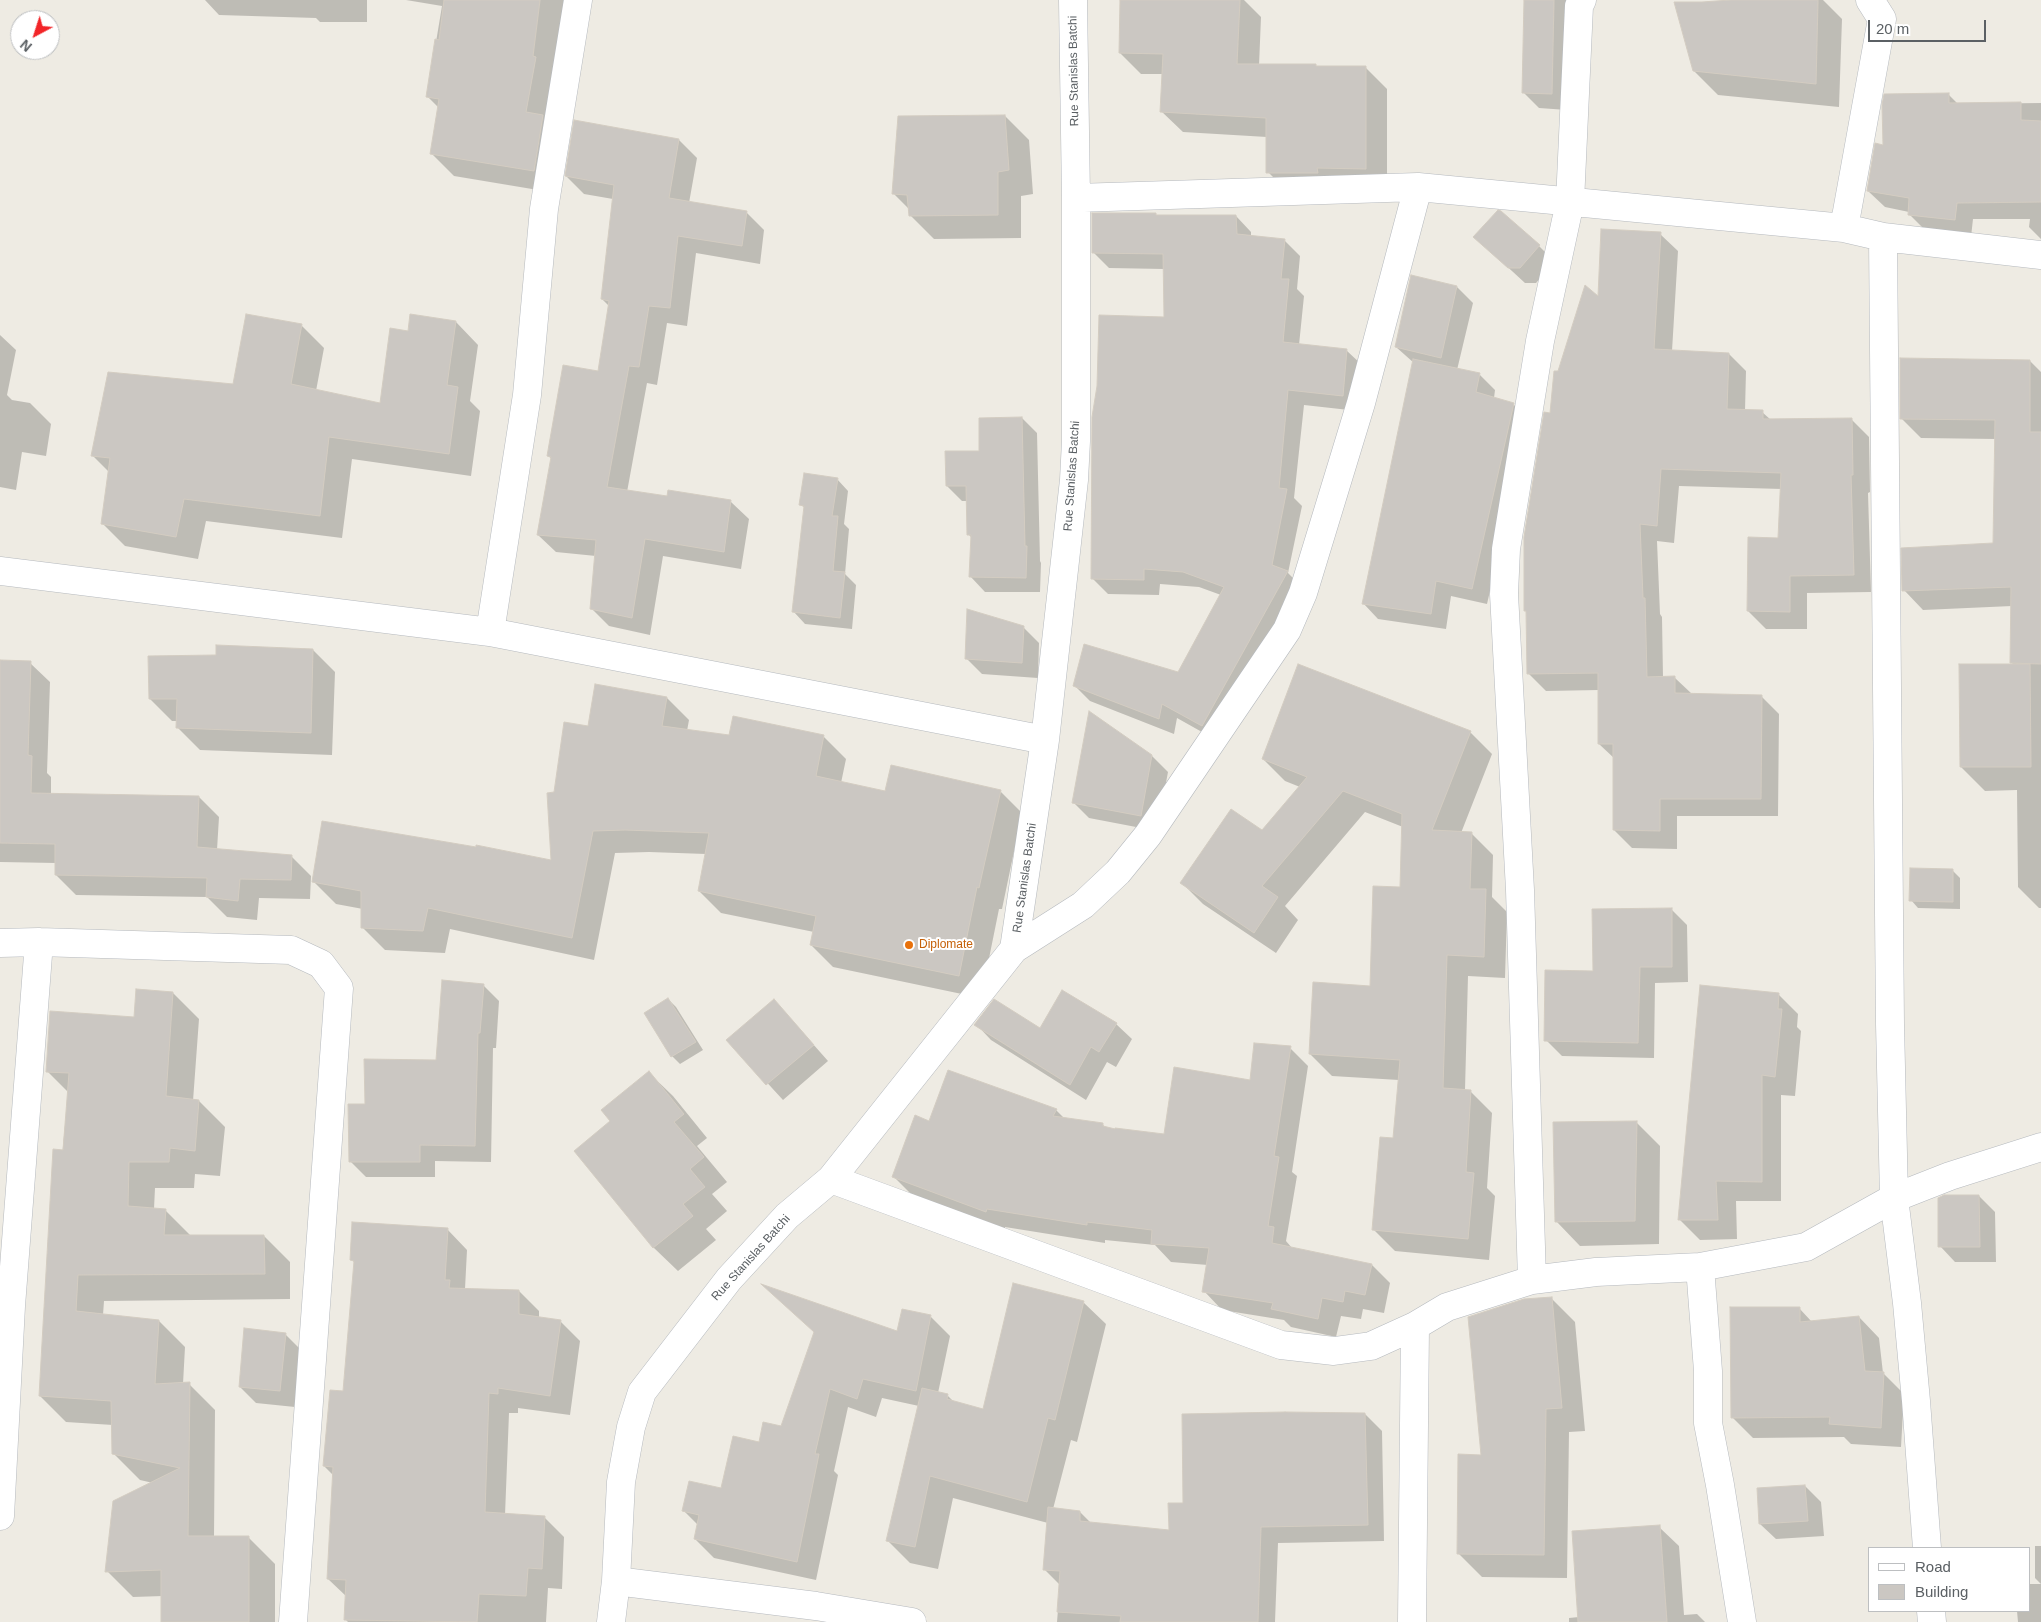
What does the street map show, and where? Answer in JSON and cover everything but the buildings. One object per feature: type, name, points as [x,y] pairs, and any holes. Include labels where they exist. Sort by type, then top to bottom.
[{"type":"street","points":[[490,632],[527,395],[544,209],[578,0]]},
{"type":"street","name":"Rue Stanislas Batchi","points":[[1014,949],[1045,740],[1074,480],[1076,441],[1076,198],[1073,0]]},
{"type":"street","points":[[1532,1280],[1520,890],[1504,594],[1506,549],[1540,341],[1570,202],[1579,6],[1582,0]]},
{"type":"street","points":[[1844,228],[1882,19],[1870,0]]},
{"type":"street","points":[[1076,198],[1418,187],[1844,228],[1883,237],[2041,255]]},
{"type":"street","name":"Rue Stanislas Batchi","points":[[611,1622],[616,1581],[621,1482],[631,1427],[642,1392],[729,1278],[787,1216],[831,1179],[1014,949],[1083,905],[1118,872],[1148,835],[1287,630],[1303,593],[1362,403],[1418,187]]},
{"type":"street","points":[[1883,237],[1890,1024],[1894,1198],[1907,1302],[1927,1547]]},
{"type":"street","points":[[0,571],[490,632],[1045,740]]},
{"type":"street","points":[[0,943],[40,942],[290,950],[321,964],[340,988],[293,1622]]},
{"type":"street","points":[[0,1516],[11,1306],[40,942]]},
{"type":"street","points":[[831,1179],[1281,1345],[1334,1351],[1371,1346],[1415,1326],[1447,1307],[1532,1280],[1596,1272],[1700,1267],[1806,1247],[1894,1198],[1950,1176],[2041,1147]]},
{"type":"street","points":[[1700,1267],[1708,1371],[1708,1423],[1742,1622]]},
{"type":"street","points":[[1412,1622],[1415,1326]]},
{"type":"street","points":[[616,1581],[816,1606],[912,1622]]},
{"type":"place","name":"Diplomate","points":[[909,945]]}]
